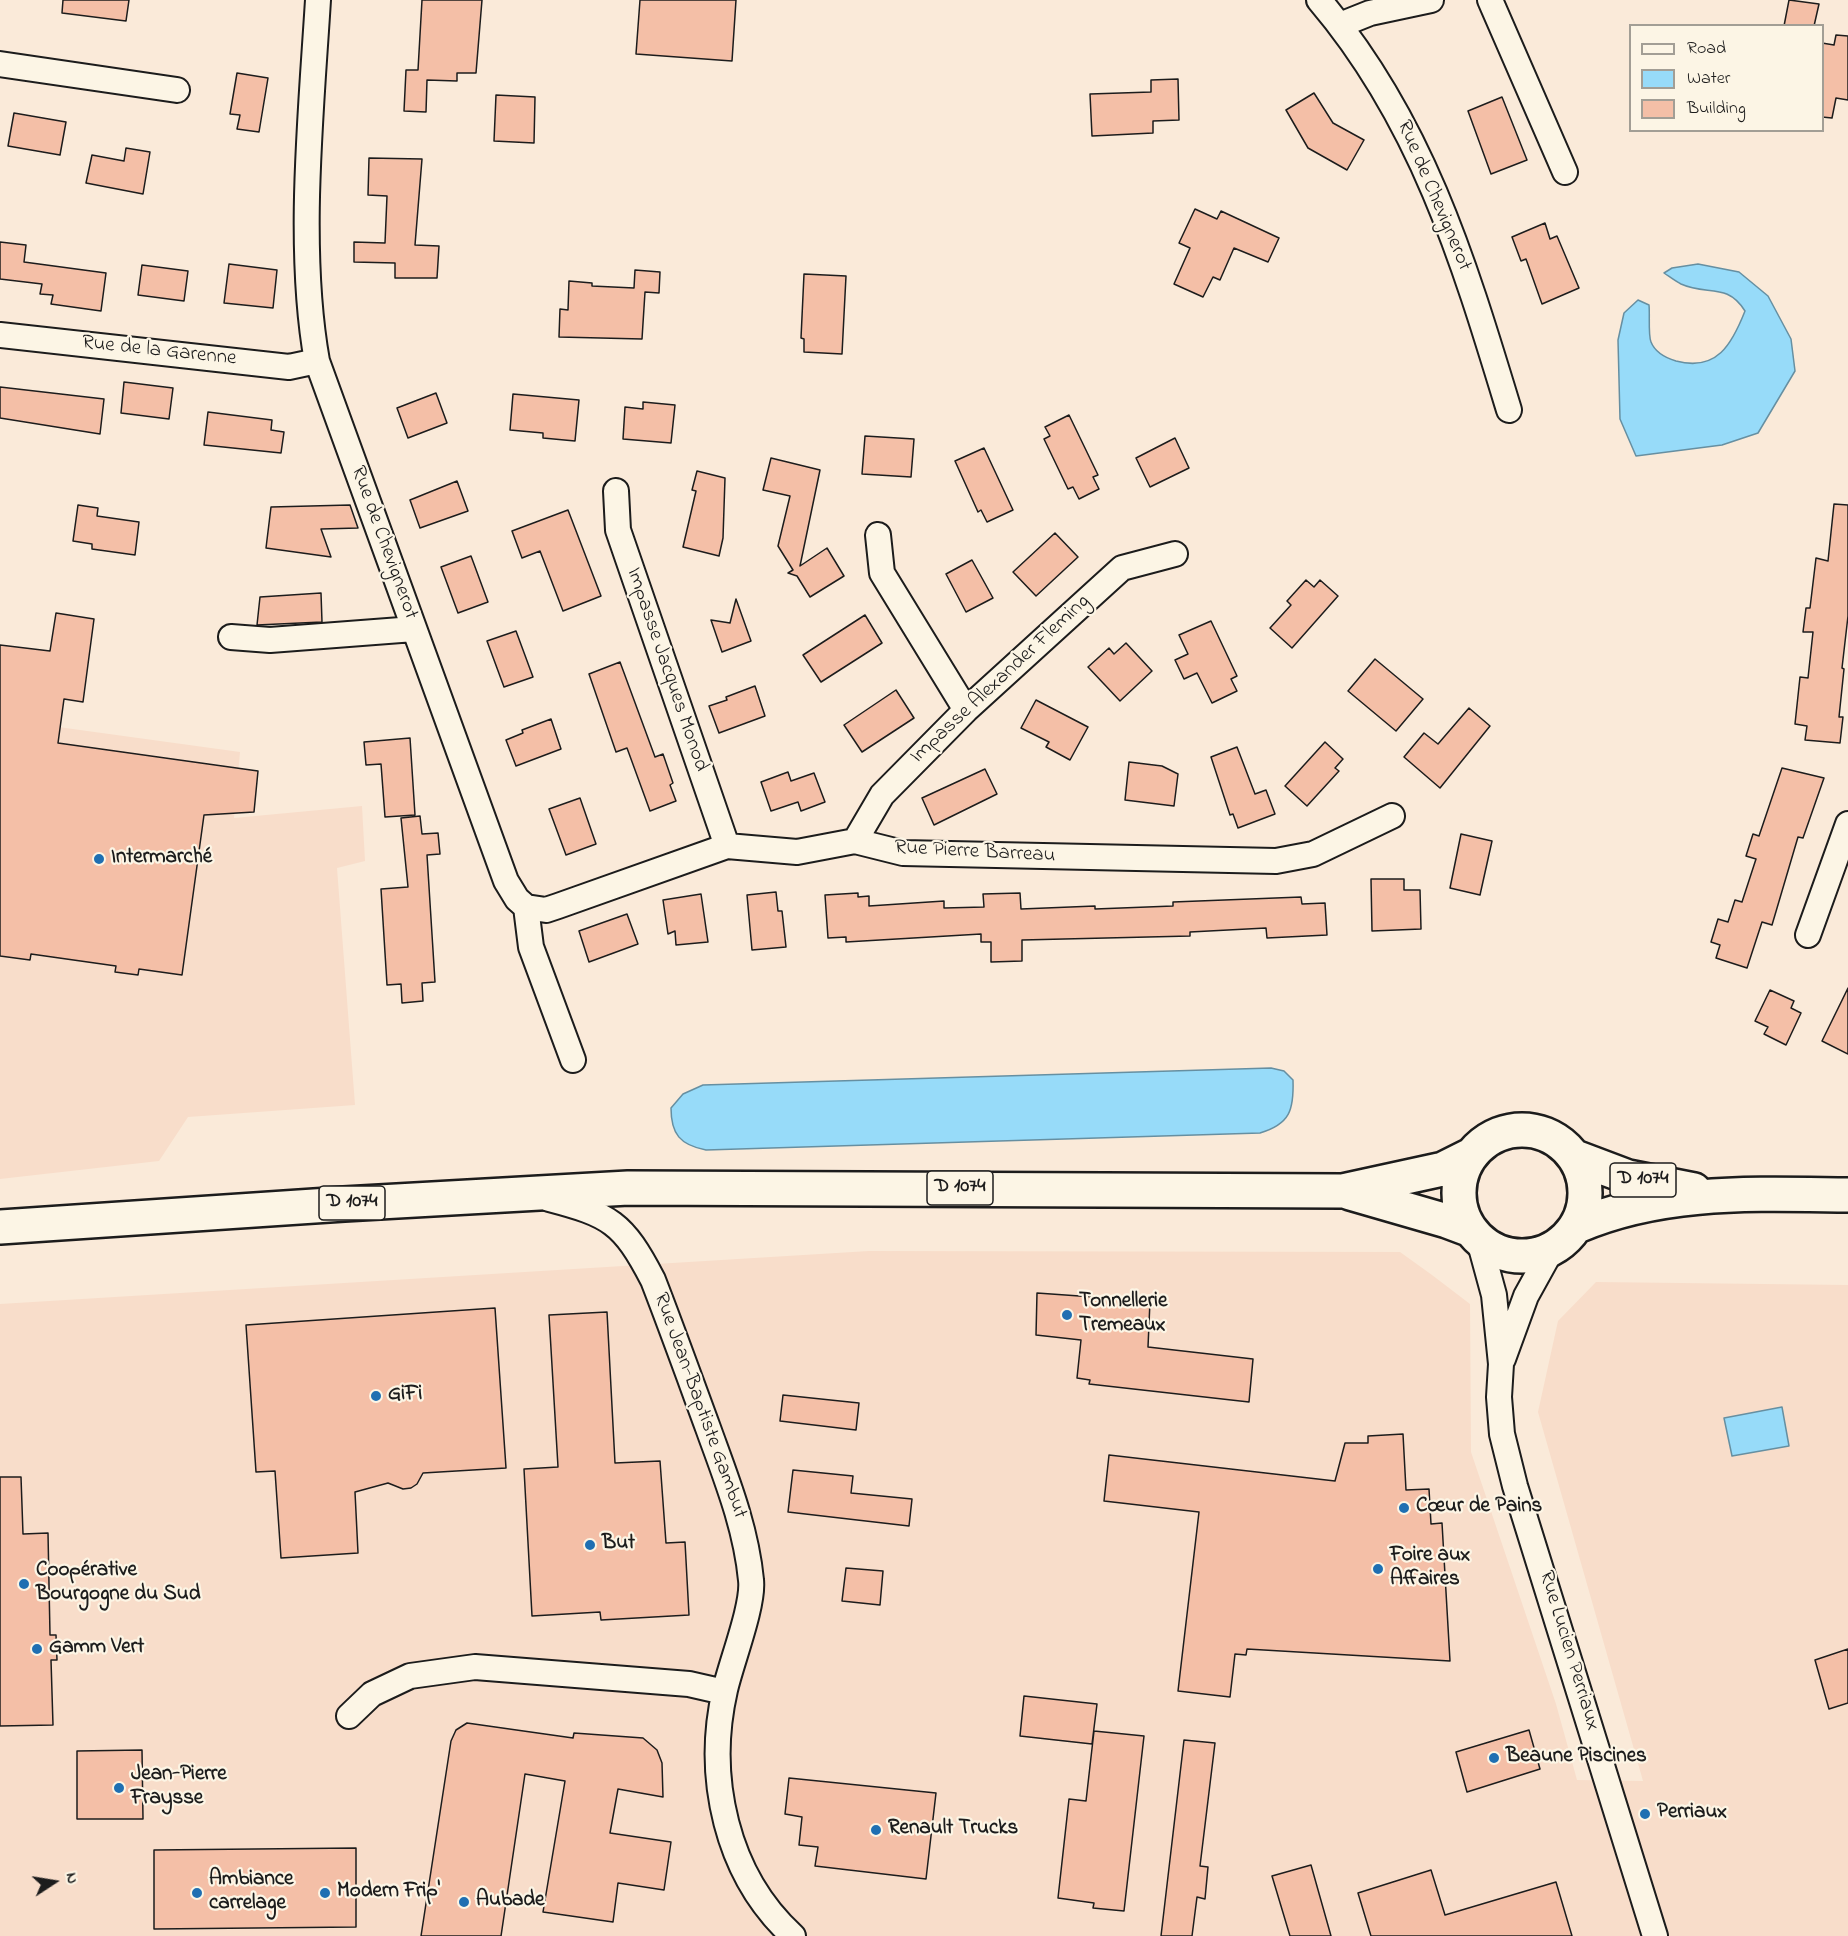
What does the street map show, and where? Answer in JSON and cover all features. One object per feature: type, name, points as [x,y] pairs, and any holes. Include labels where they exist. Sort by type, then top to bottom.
[{"type":"main road","points":[[1518,1129],[1534,1130],[1550,1135],[1575,1157],[1585,1179],[1585,1203],[1577,1226],[1566,1239],[1552,1249],[1534,1256],[1514,1256],[1496,1251],[1475,1235],[1461,1212],[1458,1192],[1462,1172],[1471,1155],[1484,1142],[1500,1133],[1518,1129]]},
{"type":"main road","name":"D 1074","points":[[0,1227],[526,1193],[739,1187],[1342,1191],[1443,1169],[1471,1155]]},
{"type":"main road","name":"D 1074","points":[[1575,1157],[1628,1177],[1714,1194]]},
{"type":"main road","name":"D 1074","points":[[1342,1191],[1447,1221],[1475,1235]]},
{"type":"main road","name":"D 1074","points":[[1577,1226],[1628,1208],[1714,1194],[1848,1195]]},
{"type":"street","name":"Rue de Chevignerot","points":[[318,0],[308,225],[310,307],[317,361],[506,880],[517,899],[526,907]]},
{"type":"street","name":"Rue de Chevignerot","points":[[1319,0],[1340,25],[1393,105],[1414,144],[1465,264],[1509,410]]},
{"type":"street","points":[[1340,25],[1370,12],[1431,0]]},
{"type":"street","points":[[1490,0],[1565,172]]},
{"type":"street","points":[[0,63],[177,90]]},
{"type":"street","name":"Rue de la Garenne","points":[[0,334],[289,367],[317,361]]},
{"type":"street","name":"Impasse Jacques Monod","points":[[616,491],[618,530],[726,846]]},
{"type":"street","points":[[878,535],[882,573],[966,710]]},
{"type":"street","name":"Impasse Alexander Fleming","points":[[855,842],[882,795],[966,710],[1122,568],[1175,554]]},
{"type":"street","points":[[231,637],[270,640],[414,629]]},
{"type":"street","name":"Rue Pierre Barreau","points":[[526,907],[536,910],[558,906],[726,846],[797,852],[855,842],[903,854],[1276,861],[1313,854],[1392,816]]},
{"type":"street","points":[[1808,935],[1848,824]]},
{"type":"street","points":[[526,907],[531,947],[573,1060]]},
{"type":"street","name":"Rue Jean-Baptiste Gambut","points":[[526,1193],[588,1209],[614,1222],[638,1250],[653,1280],[745,1537],[752,1584],[724,1692],[719,1741],[719,1794],[729,1836],[744,1871],[762,1900],[793,1936]]},
{"type":"street","name":"Rue Lucien Perriaux","points":[[1475,1235],[1494,1294],[1501,1364],[1499,1398],[1502,1434],[1515,1486],[1654,1936]]},
{"type":"street","name":"Rue Lucien Perriaux","points":[[1501,1364],[1526,1296],[1552,1249]]},
{"type":"street","points":[[349,1716],[372,1694],[410,1676],[475,1667],[689,1684],[724,1692]]},
{"type":"shaded area","points":[[0,719],[240,752],[234,818],[362,806],[365,861],[337,868],[355,1105],[188,1117],[159,1161],[0,1179]]},
{"type":"shaded area","points":[[869,1251],[1400,1252],[1432,1275],[1470,1304],[1471,1452],[1556,1704],[1577,1780],[1643,1781],[1538,1412],[1558,1321],[1596,1282],[1848,1285],[1848,1936],[0,1936],[0,1304]]},
{"type":"water","points":[[1698,264],[1739,272],[1768,296],[1791,339],[1795,371],[1758,433],[1722,445],[1636,456],[1620,419],[1618,340],[1624,313],[1638,300],[1649,305],[1650,335],[1653,346],[1668,358],[1690,363],[1712,359],[1721,352],[1734,334],[1745,311],[1731,296],[1690,287],[1664,273],[1672,268]]},
{"type":"water","points":[[1271,1068],[1284,1071],[1293,1080],[1291,1108],[1278,1125],[1260,1133],[706,1150],[690,1145],[679,1137],[671,1117],[671,1108],[683,1094],[703,1085]]},
{"type":"water","points":[[1782,1407],[1789,1446],[1732,1456],[1724,1418]]},
{"type":"building","points":[[63,0],[129,0],[126,21],[62,13]]},
{"type":"building","points":[[422,0],[482,0],[476,73],[457,73],[457,81],[427,80],[426,112],[404,111],[406,70],[418,70]]},
{"type":"building","points":[[640,0],[736,0],[732,61],[636,54]]},
{"type":"building","points":[[1789,0],[1819,4],[1814,24],[1784,24]]},
{"type":"building","points":[[1836,35],[1848,36],[1848,100],[1836,98],[1832,118],[1824,117],[1824,43],[1834,45]]},
{"type":"building","points":[[237,73],[268,78],[259,132],[237,129],[240,115],[230,114]]},
{"type":"building","points":[[1178,79],[1179,120],[1153,121],[1153,133],[1092,136],[1090,94],[1151,92],[1151,80]]},
{"type":"building","points":[[1314,93],[1333,123],[1364,140],[1347,170],[1308,148],[1286,110]]},
{"type":"building","points":[[496,95],[535,97],[534,143],[494,141]]},
{"type":"building","points":[[1502,97],[1527,160],[1491,174],[1468,111]]},
{"type":"building","points":[[14,113],[66,122],[60,155],[8,146]]},
{"type":"building","points":[[126,148],[150,152],[143,194],[86,183],[92,155],[124,161]]},
{"type":"building","points":[[369,158],[422,159],[415,245],[439,246],[437,278],[395,278],[395,263],[354,262],[354,242],[385,243],[387,196],[368,195]]},
{"type":"building","points":[[1195,209],[1217,219],[1221,211],[1279,238],[1268,262],[1234,248],[1220,280],[1213,277],[1203,297],[1174,284],[1190,248],[1179,243]]},
{"type":"building","points":[[1545,223],[1550,239],[1557,236],[1579,288],[1542,304],[1526,259],[1521,261],[1512,237]]},
{"type":"building","points":[[0,242],[26,245],[24,262],[106,273],[101,311],[51,304],[53,295],[40,294],[42,284],[0,279]]},
{"type":"building","points":[[229,264],[277,270],[273,308],[224,303]]},
{"type":"building","points":[[142,265],[188,271],[184,301],[138,295]]},
{"type":"building","points":[[635,270],[660,272],[659,293],[645,292],[642,339],[559,337],[560,309],[568,310],[569,281],[592,283],[592,286],[634,288]]},
{"type":"building","points":[[804,274],[846,276],[842,354],[804,352],[804,339],[801,338]]},
{"type":"building","points":[[124,382],[173,388],[169,419],[121,413]]},
{"type":"building","points":[[0,387],[104,399],[100,434],[0,418]]},
{"type":"building","points":[[436,393],[447,423],[408,438],[397,408]]},
{"type":"building","points":[[513,394],[579,400],[575,441],[543,438],[543,433],[510,430]]},
{"type":"building","points":[[643,402],[675,405],[671,443],[623,439],[625,407],[643,409]]},
{"type":"building","points":[[208,412],[272,420],[271,430],[284,432],[281,453],[204,445]]},
{"type":"building","points":[[1069,415],[1098,475],[1093,477],[1099,489],[1079,499],[1073,487],[1068,489],[1044,439],[1050,436],[1045,427]]},
{"type":"building","points":[[865,436],[914,439],[911,477],[862,474]]},
{"type":"building","points":[[1175,438],[1189,468],[1150,487],[1136,458]]},
{"type":"building","points":[[984,448],[1013,510],[987,522],[981,510],[978,512],[955,461]]},
{"type":"building","points":[[771,458],[820,470],[800,566],[827,548],[844,576],[810,597],[797,576],[788,573],[793,570],[778,546],[790,496],[763,490]]},
{"type":"building","points":[[697,471],[725,478],[723,538],[719,556],[683,547],[696,491],[692,490]]},
{"type":"building","points":[[457,481],[468,511],[420,528],[410,500]]},
{"type":"building","points":[[1834,504],[1848,505],[1848,616],[1842,668],[1844,669],[1839,717],[1843,717],[1840,743],[1805,740],[1807,726],[1795,724],[1800,677],[1808,678],[1813,632],[1803,632],[1806,608],[1810,608],[1816,558],[1828,561]]},
{"type":"building","points":[[78,505],[98,508],[97,516],[139,522],[135,555],[92,549],[92,544],[73,541]]},
{"type":"building","points":[[350,505],[358,528],[321,529],[331,557],[266,548],[271,507]]},
{"type":"building","points":[[568,510],[601,596],[563,611],[540,551],[522,558],[512,531]]},
{"type":"building","points":[[1055,533],[1078,557],[1036,596],[1013,572]]},
{"type":"building","points":[[471,556],[488,602],[458,613],[441,567]]},
{"type":"building","points":[[972,560],[993,598],[966,612],[946,574]]},
{"type":"building","points":[[1306,580],[1314,587],[1320,580],[1338,596],[1292,648],[1270,628],[1291,605],[1287,601]]},
{"type":"building","points":[[321,593],[322,622],[257,625],[260,597]]},
{"type":"building","points":[[736,599],[751,641],[722,652],[711,620],[730,623]]},
{"type":"building","name":"Intermarché","points":[[56,613],[94,619],[83,702],[64,699],[58,743],[258,771],[254,812],[204,815],[182,975],[139,969],[138,975],[115,972],[116,966],[31,954],[30,960],[0,956],[0,645],[50,651]]},
{"type":"building","points":[[865,615],[882,643],[821,682],[803,655]]},
{"type":"building","points":[[1211,621],[1237,676],[1231,679],[1237,691],[1212,703],[1197,673],[1184,679],[1175,660],[1188,654],[1179,635]]},
{"type":"building","points":[[516,631],[533,677],[504,687],[487,641]]},
{"type":"building","points":[[1126,643],[1152,671],[1120,701],[1088,667],[1109,648],[1114,654]]},
{"type":"building","points":[[1375,659],[1423,699],[1396,731],[1348,691]]},
{"type":"building","points":[[620,662],[655,757],[663,754],[673,783],[670,785],[676,801],[650,811],[627,748],[616,752],[589,674]]},
{"type":"building","points":[[755,686],[765,716],[719,733],[709,706]]},
{"type":"building","points":[[896,690],[914,718],[862,752],[844,725]]},
{"type":"building","points":[[1036,700],[1088,727],[1070,760],[1046,747],[1049,742],[1021,728]]},
{"type":"building","points":[[1469,708],[1490,726],[1440,788],[1404,757],[1424,733],[1438,744]]},
{"type":"building","points":[[551,719],[561,749],[516,766],[506,740],[523,733],[522,730]]},
{"type":"building","points":[[410,738],[415,815],[385,817],[381,764],[366,765],[364,742]]},
{"type":"building","points":[[1325,742],[1343,759],[1335,768],[1339,771],[1307,806],[1285,786]]},
{"type":"building","points":[[1237,747],[1255,794],[1266,790],[1275,814],[1238,828],[1233,814],[1230,815],[1211,757]]},
{"type":"building","points":[[1129,762],[1162,766],[1178,774],[1174,806],[1125,800]]},
{"type":"building","points":[[1782,768],[1824,778],[1803,838],[1798,837],[1772,925],[1762,922],[1747,968],[1716,958],[1720,945],[1711,942],[1718,919],[1728,922],[1735,900],[1742,902],[1756,859],[1746,856],[1753,834],[1759,836]]},
{"type":"building","points":[[985,769],[997,794],[934,825],[922,798]]},
{"type":"building","points":[[788,772],[791,781],[814,773],[825,802],[801,811],[798,802],[771,811],[761,782]]},
{"type":"building","points":[[580,798],[596,844],[566,855],[549,809]]},
{"type":"building","points":[[420,816],[422,834],[438,833],[440,854],[427,855],[435,982],[422,983],[423,1001],[402,1003],[401,984],[387,985],[381,889],[408,887],[401,818]]},
{"type":"building","points":[[1461,834],[1492,841],[1480,895],[1450,888]]},
{"type":"building","points":[[1371,879],[1404,879],[1404,890],[1420,890],[1421,929],[1372,931]]},
{"type":"building","points":[[776,892],[778,911],[782,911],[786,947],[752,950],[747,895]]},
{"type":"building","points":[[858,893],[858,897],[869,896],[869,906],[944,901],[944,908],[984,907],[983,894],[1020,893],[1021,909],[1173,906],[1173,902],[1301,897],[1302,904],[1325,903],[1327,935],[1267,938],[1266,928],[1190,932],[1190,936],[1022,940],[1022,961],[991,962],[991,942],[981,942],[981,934],[846,942],[846,937],[828,938],[825,895]]},
{"type":"building","points":[[701,894],[708,942],[676,945],[675,931],[668,934],[663,900]]},
{"type":"building","points":[[627,914],[638,944],[589,962],[579,931]]},
{"type":"building","points":[[1848,988],[1848,1054],[1822,1041]]},
{"type":"building","points":[[1770,990],[1794,1001],[1791,1008],[1801,1013],[1786,1045],[1764,1034],[1768,1027],[1755,1021]]},
{"type":"building","points":[[1037,1293],[1150,1301],[1148,1347],[1253,1359],[1249,1402],[1089,1384],[1090,1380],[1077,1378],[1081,1340],[1036,1335]]},
{"type":"building","name":"GiFi","points":[[495,1308],[506,1468],[423,1473],[417,1484],[411,1488],[403,1489],[388,1483],[355,1492],[358,1553],[281,1558],[275,1471],[256,1472],[246,1325]]},
{"type":"building","points":[[607,1312],[615,1463],[660,1461],[666,1543],[685,1542],[689,1615],[601,1620],[600,1612],[532,1616],[524,1469],[558,1467],[549,1315]]},
{"type":"building","points":[[783,1395],[859,1403],[856,1430],[780,1421]]},
{"type":"building","points":[[1403,1434],[1406,1490],[1429,1489],[1431,1524],[1442,1523],[1450,1661],[1247,1649],[1246,1655],[1235,1654],[1230,1697],[1178,1691],[1199,1512],[1104,1501],[1109,1455],[1335,1481],[1345,1443],[1368,1443],[1368,1436]]},
{"type":"building","points":[[793,1470],[853,1476],[851,1493],[912,1499],[909,1526],[788,1512]]},
{"type":"building","name":"Coopérative Bourgogne du Sud","points":[[0,1477],[21,1477],[23,1534],[48,1533],[50,1635],[56,1635],[57,1660],[51,1660],[53,1725],[0,1726]]},
{"type":"building","points":[[846,1568],[883,1571],[880,1605],[842,1601]]},
{"type":"building","points":[[1848,1649],[1848,1703],[1829,1709],[1815,1660]]},
{"type":"building","points":[[1024,1696],[1097,1704],[1092,1744],[1020,1736]]},
{"type":"building","points":[[467,1723],[573,1738],[574,1733],[643,1738],[657,1750],[662,1763],[663,1797],[618,1789],[610,1833],[671,1842],[664,1890],[618,1883],[613,1922],[543,1912],[565,1781],[525,1774],[501,1936],[421,1936],[451,1741],[456,1730]]},
{"type":"building","points":[[1529,1730],[1540,1769],[1467,1792],[1456,1752]]},
{"type":"building","points":[[1094,1731],[1144,1736],[1124,1911],[1093,1908],[1094,1903],[1058,1898],[1069,1799],[1086,1801]]},
{"type":"building","points":[[1184,1740],[1215,1743],[1200,1866],[1208,1867],[1205,1899],[1197,1897],[1192,1936],[1161,1936]]},
{"type":"building","points":[[142,1750],[143,1819],[77,1819],[77,1751]]},
{"type":"building","name":"Renault Trucks","points":[[789,1778],[936,1793],[926,1879],[815,1866],[818,1847],[799,1845],[802,1817],[785,1814]]},
{"type":"building","points":[[356,1848],[356,1927],[154,1929],[154,1850]]},
{"type":"building","points":[[1311,1865],[1331,1936],[1290,1936],[1272,1876]]},
{"type":"building","points":[[1431,1870],[1445,1915],[1556,1882],[1572,1936],[1371,1936],[1358,1893]]},
{"type":"place","name":"Intermarché","points":[[99,859]]},
{"type":"place","name":"Tonnellerie Tremeaux","points":[[1067,1315]]},
{"type":"place","name":"GiFi","points":[[376,1396]]},
{"type":"place","name":"Cœur de Pains","points":[[1404,1508]]},
{"type":"place","name":"But","points":[[590,1545]]},
{"type":"place","name":"Foire aux Affaires","points":[[1378,1569]]},
{"type":"place","name":"Coopérative Bourgogne du Sud","points":[[24,1584]]},
{"type":"place","name":"Gamm Vert","points":[[37,1649]]},
{"type":"place","name":"Beaune Piscines","points":[[1494,1758]]},
{"type":"place","name":"Jean-Pierre Fraysse","points":[[119,1788]]},
{"type":"place","name":"Perriaux","points":[[1645,1814]]},
{"type":"place","name":"Renault Trucks","points":[[876,1830]]},
{"type":"place","name":"Ambiance carrelage","points":[[197,1893]]},
{"type":"place","name":"Modern Frip'","points":[[325,1893]]},
{"type":"place","name":"Aubade","points":[[464,1902]]}]
